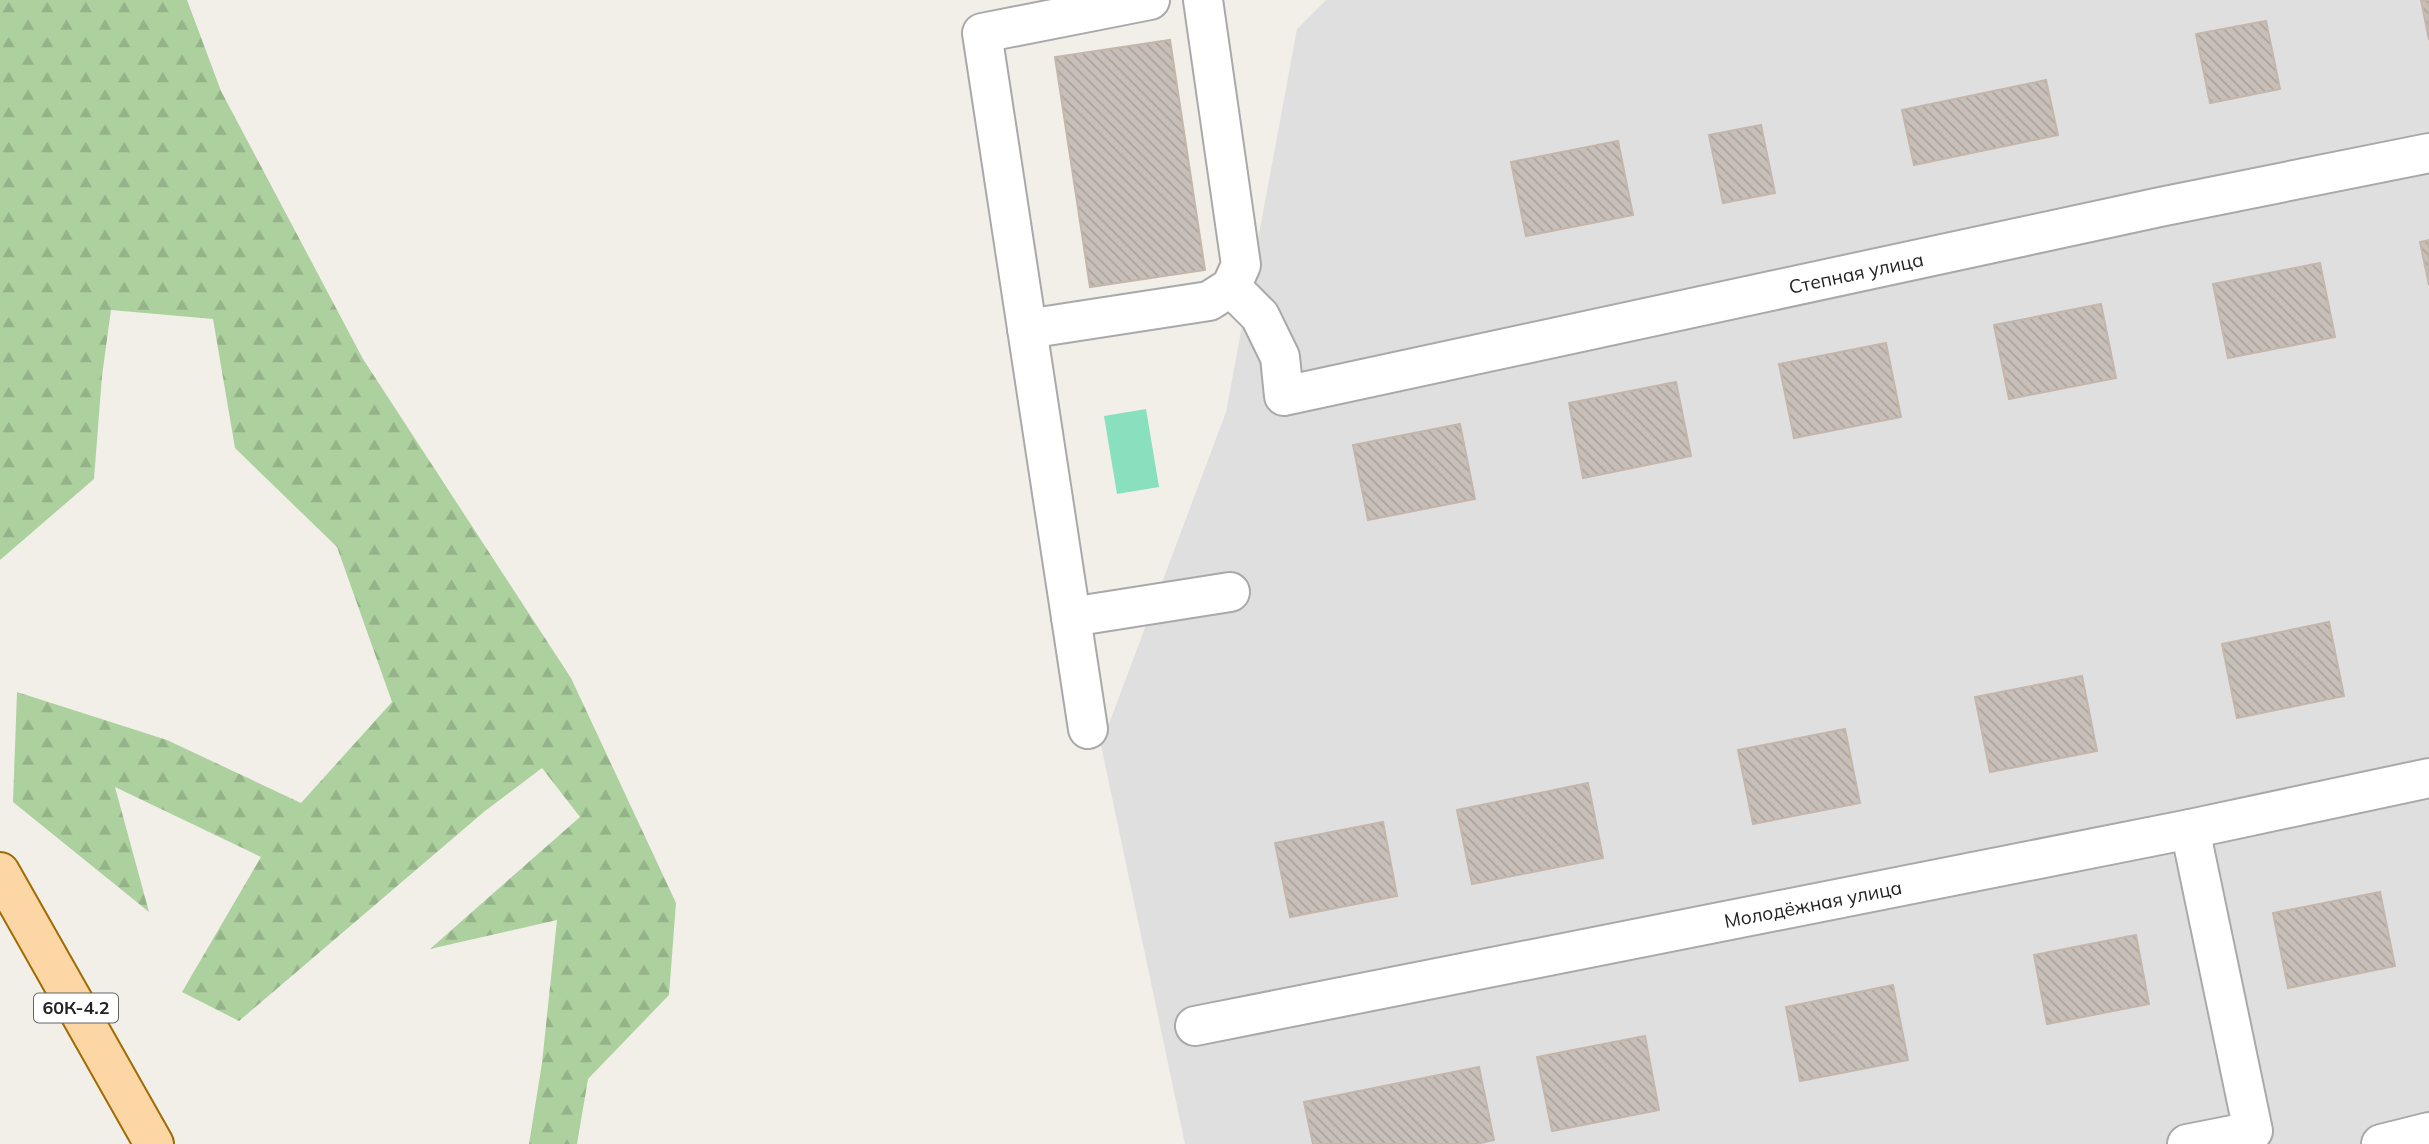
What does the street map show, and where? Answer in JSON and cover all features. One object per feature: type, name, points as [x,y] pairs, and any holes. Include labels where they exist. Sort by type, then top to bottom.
[{"type":"main road","name":"60К-4.2","points":[[0,872],[154,1144]]},
{"type":"street","points":[[1088,729],[982,33],[1150,0]]},
{"type":"street","points":[[1027,329],[1209,301],[1231,287],[1241,265],[1203,0]]},
{"type":"street","name":"Степная улица","points":[[1231,287],[1260,316],[1280,357],[1284,396],[2160,207],[2429,153]]},
{"type":"street","points":[[1071,617],[1230,592]]},
{"type":"street","name":"Молодёжная улица","points":[[1195,1027],[2190,829],[2429,778]]},
{"type":"street","points":[[2187,1144],[2257,1137],[2190,829]]},
{"type":"street","points":[[2381,1144],[2429,1132]]},
{"type":"shaded area","points":[[1326,0],[2429,0],[2429,1144],[1185,1144],[1101,745],[1226,412],[1297,29]]},
{"type":"green space","points":[[0,0],[187,0],[221,91],[363,359],[571,678],[676,903],[669,995],[588,1079],[577,1144],[529,1144],[542,1063],[557,920],[430,949],[580,817],[542,768],[485,811],[239,1021],[182,992],[261,857],[115,787],[149,912],[13,802],[17,692],[167,740],[301,803],[392,702],[337,547],[235,448],[213,319],[111,310],[102,376],[94,479],[0,560]]},
{"type":"green space","points":[[1146,409],[1159,487],[1117,494],[1104,416]]},
{"type":"building","points":[[2421,0],[2429,0],[2429,40]]},
{"type":"building","points":[[2266,21],[2280,89],[2210,103],[2196,34]]},
{"type":"building","points":[[1170,40],[1205,270],[1090,287],[1055,57]]},
{"type":"building","points":[[2046,80],[2058,135],[1914,165],[1902,110]]},
{"type":"building","points":[[1761,125],[1775,193],[1723,203],[1709,135]]},
{"type":"building","points":[[1618,141],[1633,215],[1526,236],[1511,162]]},
{"type":"building","points":[[2429,240],[2429,285],[2420,242]]},
{"type":"building","points":[[2320,263],[2335,337],[2228,358],[2213,284]]},
{"type":"building","points":[[2101,304],[2116,378],[2009,399],[1994,325]]},
{"type":"building","points":[[1886,343],[1901,417],[1794,438],[1779,364]]},
{"type":"building","points":[[1676,382],[1691,456],[1583,478],[1569,403]]},
{"type":"building","points":[[1460,424],[1475,499],[1368,520],[1353,445]]},
{"type":"building","points":[[2329,622],[2344,696],[2237,718],[2222,644]]},
{"type":"building","points":[[2082,676],[2097,751],[1990,772],[1975,697]]},
{"type":"building","points":[[1845,729],[1860,803],[1753,824],[1738,750]]},
{"type":"building","points":[[1588,783],[1603,858],[1472,884],[1457,810]]},
{"type":"building","points":[[1383,822],[1397,896],[1290,917],[1275,843]]},
{"type":"building","points":[[2380,892],[2395,966],[2288,988],[2273,913]]},
{"type":"building","points":[[2136,935],[2149,1004],[2047,1024],[2034,955]]},
{"type":"building","points":[[1893,985],[1908,1060],[1800,1081],[1786,1007]]},
{"type":"building","points":[[1645,1036],[1659,1110],[1552,1131],[1537,1057]]},
{"type":"building","points":[[1479,1067],[1494,1140],[1476,1144],[1313,1144],[1304,1102]]}]
